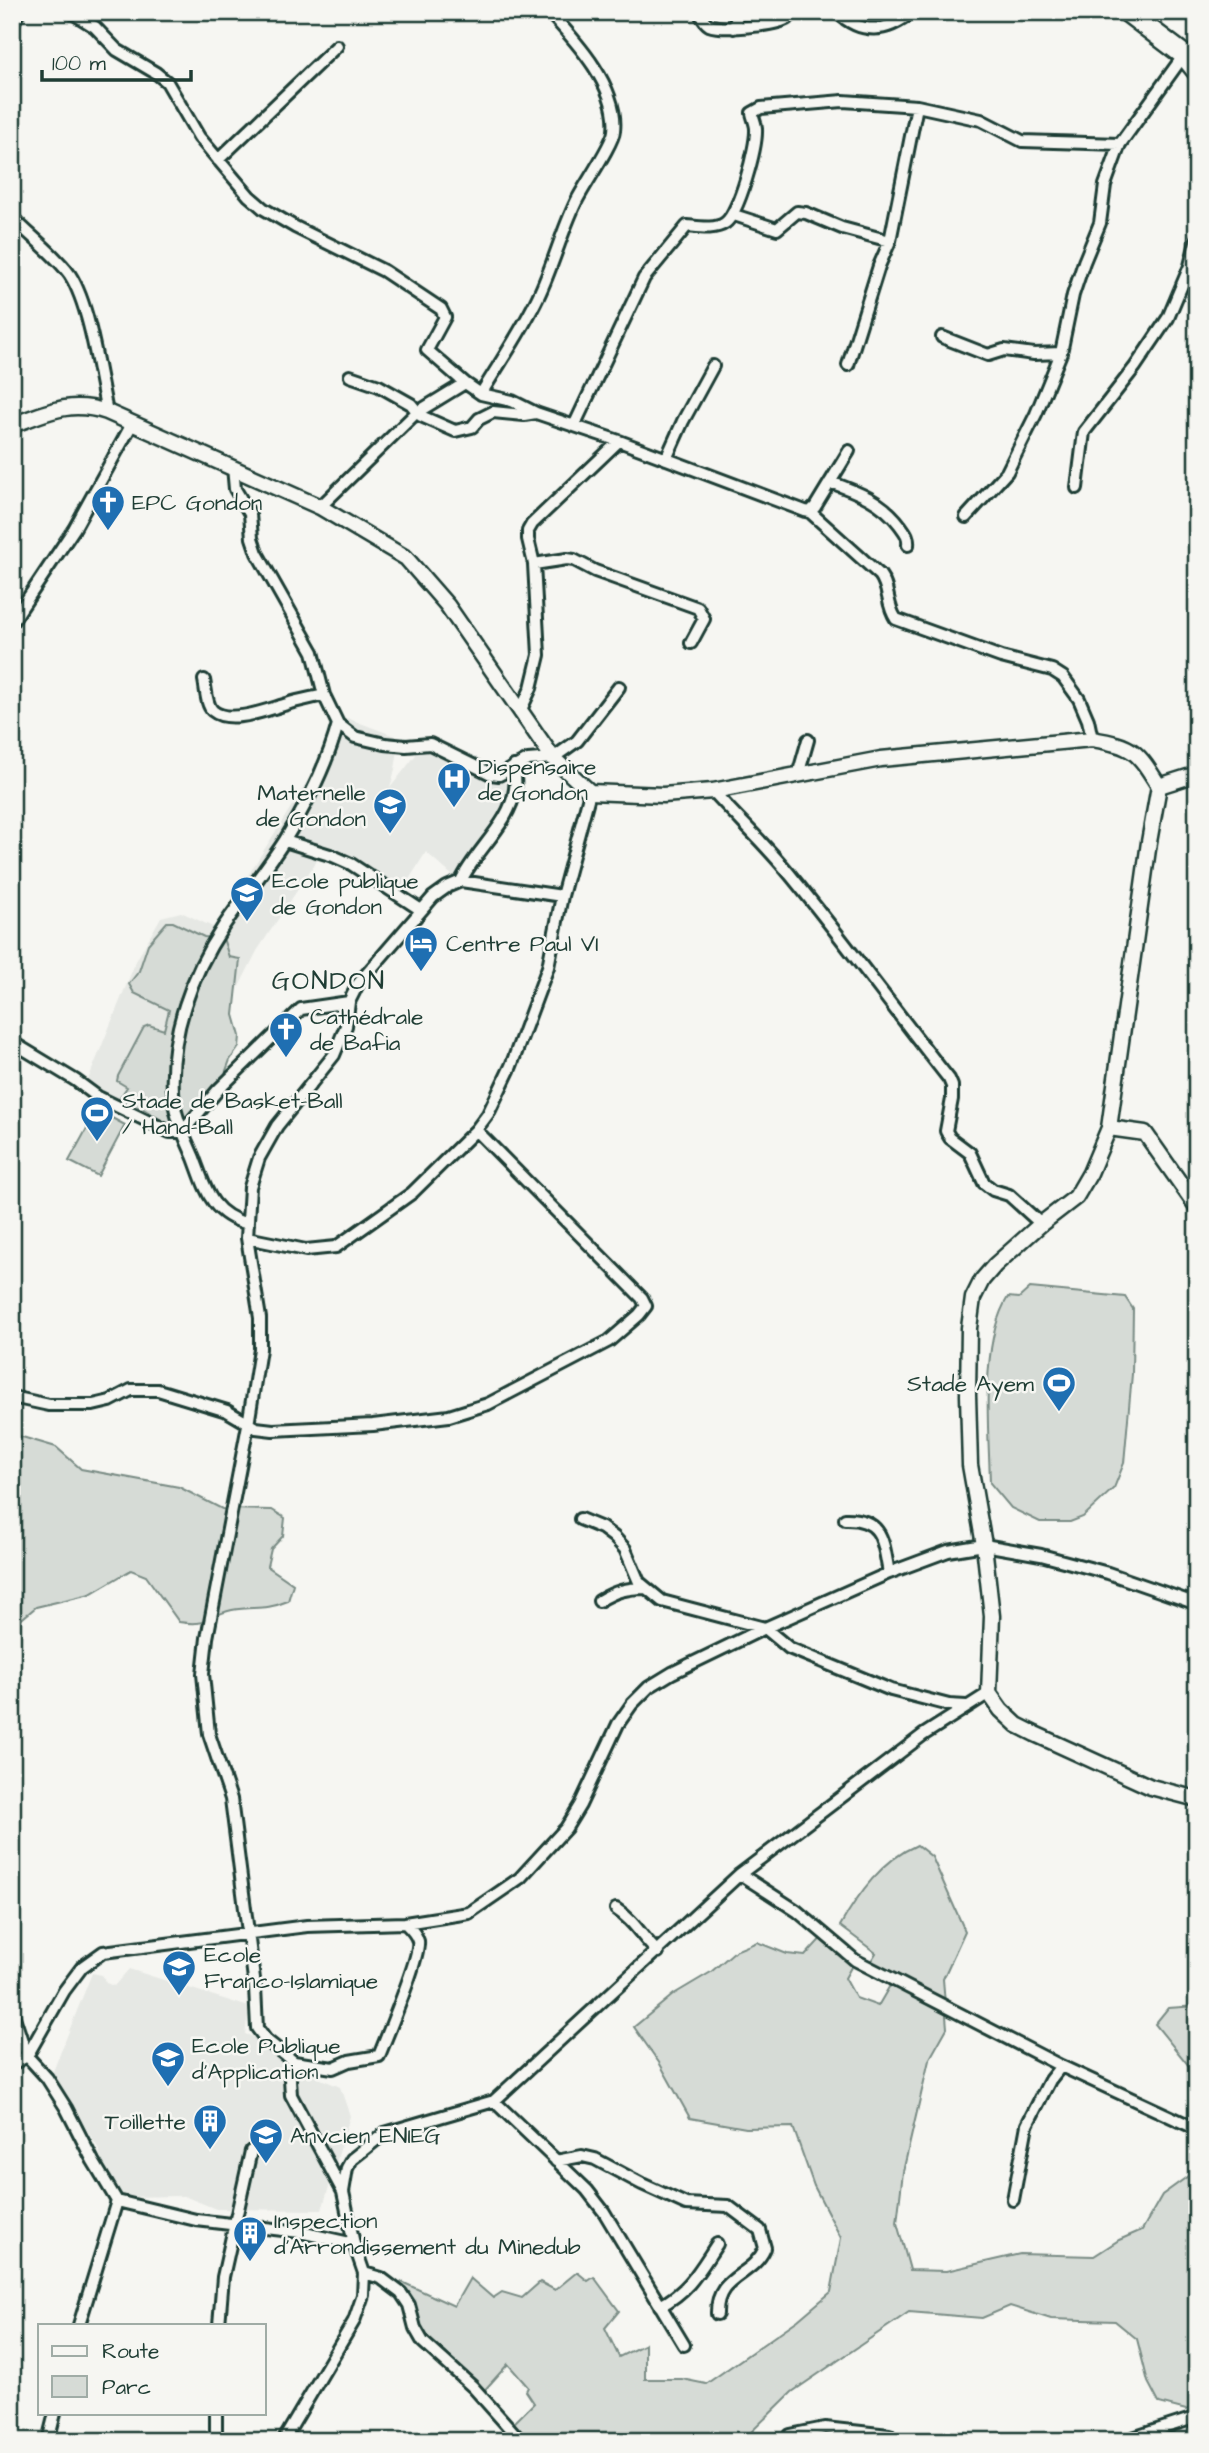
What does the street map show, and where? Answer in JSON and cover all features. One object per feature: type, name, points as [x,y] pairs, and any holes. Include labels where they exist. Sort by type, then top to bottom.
[{"type":"highway","points":[[1127,12],[1184,55],[1197,71]]},
{"type":"street","points":[[12,25],[19,12]]},
{"type":"street","points":[[71,12],[95,27],[117,50],[167,82],[199,137],[248,196],[264,209],[384,271],[441,309],[444,317],[427,350],[481,394],[512,401],[536,413],[810,512],[880,575],[886,585],[887,601],[897,619],[1001,657],[1052,670],[1063,677],[1079,699],[1093,738]]},
{"type":"street","points":[[699,12],[707,24],[734,28],[778,22],[787,19],[794,12]]},
{"type":"street","points":[[734,28],[737,12]]},
{"type":"street","points":[[837,12],[857,27],[869,30],[882,29],[912,12]]},
{"type":"street","points":[[481,394],[539,296],[576,203],[614,131],[608,92],[600,74],[556,14]]},
{"type":"street","points":[[218,160],[337,46]]},
{"type":"street","points":[[966,517],[1007,472],[1036,414],[1061,353],[1073,295],[1083,262],[1100,223],[1105,185],[1120,144],[1184,55]]},
{"type":"street","points":[[575,426],[644,278],[687,226],[705,228],[724,225],[734,215],[752,159],[756,130],[752,113],[761,108],[843,101],[917,106],[981,120],[1023,141],[1120,144]]},
{"type":"street","points":[[848,365],[879,266],[890,241],[917,106]]},
{"type":"street","points":[[734,215],[777,229],[797,212],[806,212],[842,228],[890,241]]},
{"type":"street","points":[[12,217],[68,273],[78,290],[86,314],[107,412]]},
{"type":"street","points":[[1077,488],[1084,432],[1135,367],[1168,318],[1190,266],[1197,238]]},
{"type":"street","points":[[942,337],[988,355],[1004,350],[1034,354],[1061,353]]},
{"type":"street","points":[[666,458],[713,366]]},
{"type":"street","points":[[350,376],[379,386],[411,404],[416,413],[456,431],[472,427],[479,419],[493,412],[524,415],[536,413]]},
{"type":"street","points":[[320,507],[416,413],[466,383]]},
{"type":"street","points":[[12,425],[61,408],[92,407],[320,507],[390,548],[420,572],[447,606],[552,758],[590,792],[663,795],[713,791],[881,758],[1093,738],[1120,743],[1143,761],[1159,786],[1110,1128],[1090,1174],[1076,1197],[995,1265],[982,1280],[973,1298],[969,1328],[970,1465],[984,1545],[992,1616],[989,1693],[1001,1710],[1017,1724],[1035,1734],[1151,1787],[1197,1799]]},
{"type":"street","points":[[12,622],[74,529],[132,424]]},
{"type":"street","points":[[520,712],[531,688],[539,655],[534,564],[528,531],[532,524],[619,441]]},
{"type":"street","points":[[810,512],[849,451]]},
{"type":"street","points":[[233,467],[235,489],[250,514],[254,546],[313,652],[324,695],[338,724],[355,737],[406,746],[430,744],[491,774],[499,775],[527,760],[552,758],[576,741],[619,687]]},
{"type":"street","points":[[830,482],[883,506],[906,534],[908,545]]},
{"type":"street","points":[[534,564],[574,560],[595,571],[698,608],[704,619],[691,643]]},
{"type":"street","points":[[204,680],[209,705],[224,715],[237,716],[266,711],[324,695]]},
{"type":"street","points":[[248,1224],[236,1220],[210,1201],[182,1132],[173,1094],[180,1023],[193,979],[222,928],[285,841],[325,764],[338,724]]},
{"type":"street","points":[[798,775],[808,740]]},
{"type":"street","points":[[461,881],[507,810],[515,790],[514,766]]},
{"type":"street","points":[[1159,786],[1197,775]]},
{"type":"street","points":[[713,791],[792,876],[949,1079],[953,1099],[946,1131],[950,1138],[970,1153],[980,1179],[993,1190],[1009,1195],[1041,1224]]},
{"type":"street","points":[[247,1238],[306,1250],[336,1247],[412,1193],[476,1130],[488,1114],[518,1050],[548,967],[562,896],[590,792]]},
{"type":"street","points":[[285,841],[351,864],[421,910]]},
{"type":"street","points":[[405,1923],[414,1932],[418,1947],[402,1998],[379,2056],[349,2061],[333,2068],[293,2062],[266,2040],[257,2028],[255,1987],[231,1799],[209,1734],[203,1674],[211,1615],[260,1349],[260,1318],[247,1238],[250,1187],[258,1158],[277,1126],[334,1055],[346,1026],[349,1002],[358,984],[421,910],[447,887],[461,881],[562,896]]},
{"type":"street","points":[[12,1042],[98,1097],[170,1132],[182,1132],[218,1090],[301,1009],[349,1002]]},
{"type":"street","points":[[1110,1128],[1145,1132],[1197,1207]]},
{"type":"street","points":[[12,1397],[50,1405],[93,1405],[110,1401],[131,1390],[158,1390],[227,1412],[248,1425],[273,1430],[373,1425],[449,1416],[488,1404],[608,1341],[639,1315],[646,1306],[642,1298],[476,1130]]},
{"type":"street","points":[[580,1519],[602,1528],[625,1549],[639,1583],[662,1601],[765,1628],[789,1648],[891,1690],[966,1706]]},
{"type":"street","points":[[845,1519],[875,1526],[880,1533],[889,1573]]},
{"type":"street","points":[[12,2064],[27,2056],[64,1991],[82,1967],[103,1952],[307,1926],[405,1923],[469,1913],[520,1878],[557,1838],[573,1817],[618,1724],[632,1704],[649,1688],[672,1673],[765,1628],[889,1573],[948,1551],[984,1545],[1089,1567],[1197,1604]]},
{"type":"street","points":[[599,1601],[614,1592],[645,1588]]},
{"type":"street","points":[[342,2192],[347,2168],[352,2159],[385,2133],[494,2101],[740,1874],[923,1735],[989,1693]]},
{"type":"street","points":[[740,1874],[797,1911],[855,1960],[1061,2066],[1197,2129]]},
{"type":"street","points":[[616,1909],[636,1925],[658,1952]]},
{"type":"street","points":[[12,2011],[27,2056],[47,2078],[66,2108],[117,2201],[196,2220],[300,2232],[354,2244]]},
{"type":"street","points":[[283,2441],[354,2321],[363,2295],[364,2273],[342,2192],[291,2095],[293,2062]]},
{"type":"street","points":[[1013,2200],[1027,2124],[1061,2066]]},
{"type":"street","points":[[494,2101],[587,2190],[604,2212],[684,2345]]},
{"type":"street","points":[[219,2324],[223,2277],[251,2151]]},
{"type":"street","points":[[556,2161],[582,2156],[595,2159],[686,2204],[728,2206],[755,2224],[760,2230],[765,2248],[753,2264],[721,2290],[716,2303],[717,2314]]},
{"type":"street","points":[[79,2324],[117,2201]]},
{"type":"street","points":[[660,2306],[677,2297],[691,2284],[717,2244]]},
{"type":"street","points":[[364,2273],[381,2278],[401,2293],[409,2305],[422,2342],[473,2387],[521,2441]]},
{"type":"street","points":[[48,2441],[55,2414]]},
{"type":"street","points":[[216,2414],[216,2441]]},
{"type":"street","points":[[1123,2441],[1197,2417]]},
{"type":"street","points":[[790,2441],[790,2435],[825,2428],[889,2435],[889,2441]]},
{"type":"shaded area","name":"Ecole publique de Gondon","points":[[347,718],[400,738],[390,788],[422,747],[431,747],[514,787],[455,878],[426,852],[402,891],[324,850],[257,951],[168,1128],[87,1088],[136,961],[161,917],[181,912],[215,928]]},
{"type":"shaded area","name":"Ecole Publique d'Application","points":[[129,1969],[249,2007],[245,2034],[285,2047],[288,2065],[340,2087],[350,2116],[322,2210],[216,2209],[184,2196],[123,2197],[106,2176],[98,2148],[52,2074],[92,1973],[102,1975],[106,1983],[114,1986]]},
{"type":"shaded area","points":[[1197,2417],[1197,2441],[1124,2441]]},
{"type":"green space","points":[[167,922],[173,922],[204,937],[220,938],[224,941],[229,957],[240,959],[234,1015],[240,1036],[239,1047],[224,1076],[187,1129],[171,1126],[140,1107],[119,1106],[118,1101],[127,1087],[117,1081],[118,1076],[144,1027],[149,1025],[164,1030],[169,1010],[134,993],[129,984],[139,971],[148,944]]},
{"type":"green space","name":"Stade de Basket-Ball / Hand-Ball","points":[[97,1110],[125,1125],[98,1176],[69,1161]]},
{"type":"green space","name":"Stade Ayem","points":[[1030,1288],[1125,1297],[1133,1309],[1132,1374],[1124,1463],[1114,1488],[1083,1517],[1070,1522],[1040,1522],[1011,1508],[990,1483],[988,1388],[993,1338],[1008,1297],[1019,1298]]},
{"type":"green space","points":[[12,1434],[56,1447],[81,1469],[179,1487],[222,1509],[272,1510],[285,1518],[283,1536],[271,1549],[267,1566],[293,1584],[288,1601],[266,1607],[232,1610],[203,1622],[179,1622],[146,1576],[131,1570],[90,1594],[36,1607],[12,1627]]},
{"type":"green space","points":[[917,1845],[932,1857],[965,1931],[943,1979],[947,2028],[929,2060],[903,2172],[897,2223],[910,2270],[946,2271],[1020,2254],[1094,2256],[1119,2240],[1142,2230],[1162,2195],[1191,2174],[1197,2174],[1197,2405],[1186,2410],[1159,2403],[1148,2382],[1137,2339],[1115,2321],[1051,2319],[1010,2306],[982,2318],[909,2312],[792,2392],[742,2441],[523,2441],[512,2425],[534,2403],[526,2391],[528,2387],[508,2364],[482,2393],[429,2345],[418,2328],[416,2310],[398,2286],[402,2282],[454,2306],[470,2278],[493,2298],[502,2292],[522,2298],[540,2282],[555,2290],[577,2272],[588,2281],[594,2277],[619,2311],[605,2328],[619,2357],[645,2344],[645,2379],[682,2379],[706,2384],[798,2320],[831,2292],[841,2238],[814,2186],[793,2127],[746,2128],[690,2118],[660,2064],[634,2027],[674,1994],[711,1972],[735,1951],[757,1942],[787,1954],[805,1956],[824,1935],[855,1960],[845,1978],[856,1998],[878,2006],[892,1982],[869,1964],[876,1953],[840,1926],[872,1879],[893,1859]]},
{"type":"green space","points":[[1197,2006],[1197,2076],[1155,2024],[1168,2008]]},
{"type":"place","name":"EPC Gondon","points":[[108,532]]},
{"type":"place","name":"Dispensaire de Gondon","points":[[454,809]]},
{"type":"place","name":"Maternelle de Gondon","points":[[390,835]]},
{"type":"place","name":"Ecole publique de Gondon","points":[[247,923]]},
{"type":"place","name":"Centre Paul VI","points":[[421,973]]},
{"type":"place","name":"Cathédrale de Bafia","points":[[286,1059]]},
{"type":"place","name":"Stade de Basket-Ball / Hand-Ball","points":[[97,1143]]},
{"type":"place","name":"Stade Ayem","points":[[1059,1413]]},
{"type":"place","name":"Ecole Franco-Islamique","points":[[179,1997]]},
{"type":"place","name":"Ecole Publique d'Application","points":[[168,2088]]},
{"type":"place","name":"Toillette","points":[[210,2151]]},
{"type":"place","name":"Anvcien ENIEG","points":[[266,2165]]},
{"type":"place","name":"Inspection d'Arrondissement du Minedub","points":[[250,2263]]},
{"type":"district","name":"GONDON","points":[[329,980]]}]
